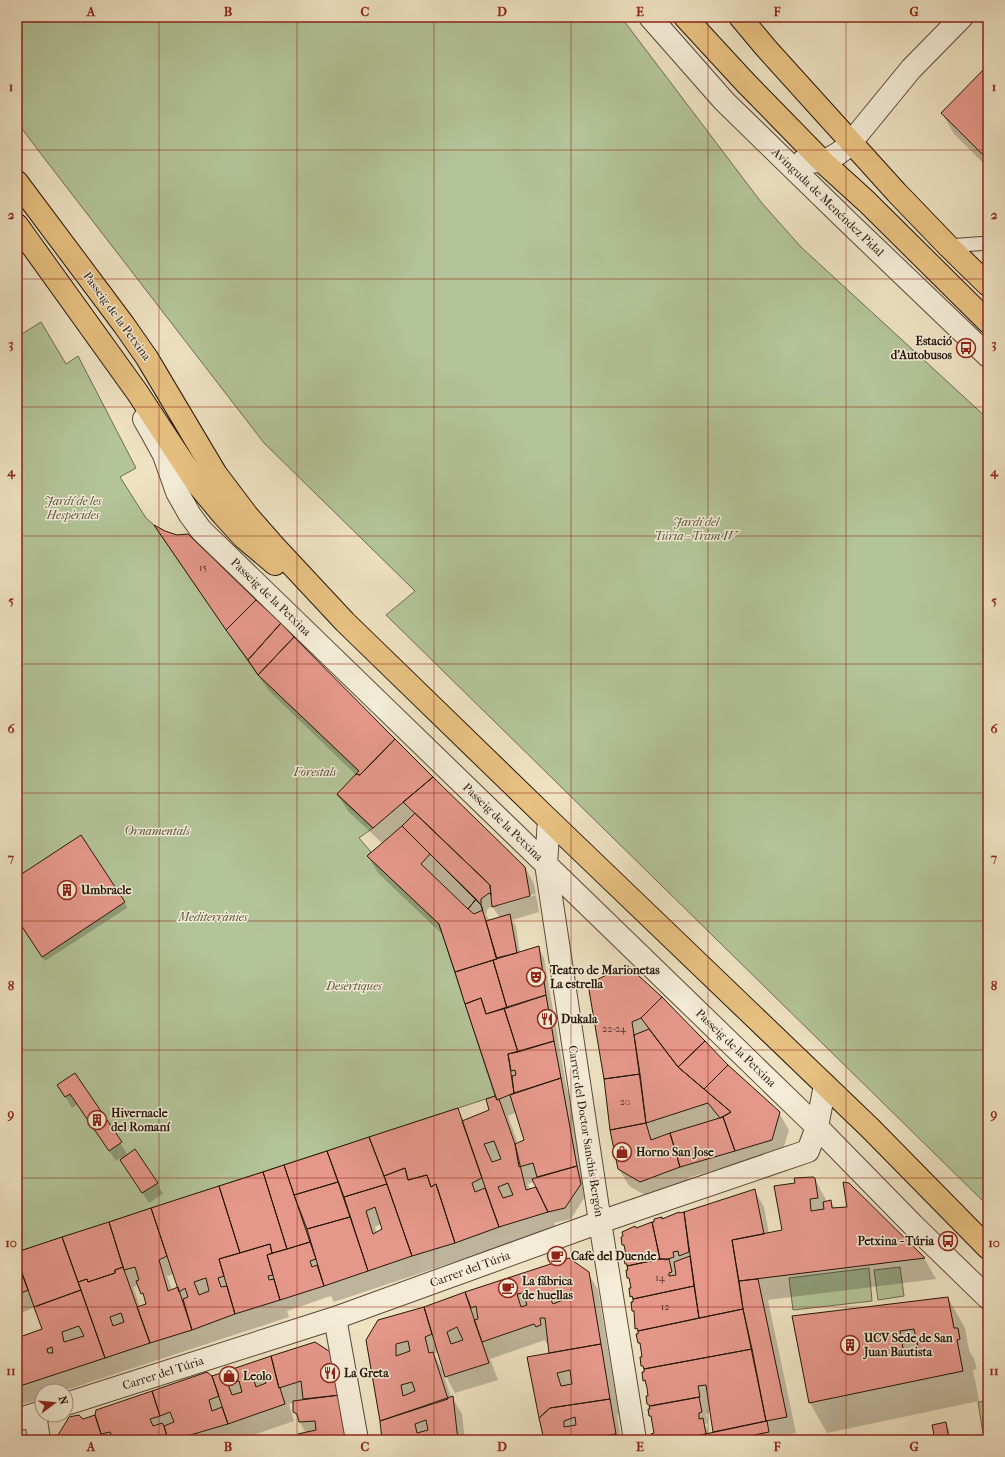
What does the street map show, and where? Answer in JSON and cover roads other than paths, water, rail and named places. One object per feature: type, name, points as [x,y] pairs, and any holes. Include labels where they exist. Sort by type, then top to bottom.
[{"type":"main road","points":[[685,17],[744,81],[823,162],[867,202],[988,322]]},
{"type":"main road","points":[[740,17],[766,48],[897,193],[988,285]]},
{"type":"main road","name":"Passeig de la Petxina","points":[[17,182],[147,358],[194,438],[221,480],[247,515],[275,547],[345,622],[870,1128],[988,1248]]},
{"type":"main road","name":"Passeig de la Petxina","points":[[17,225],[137,392],[198,485],[243,537],[345,622]]},
{"type":"street","name":"Avinguda de Menéndez Pidal","points":[[650,17],[724,101],[777,154],[988,356]]},
{"type":"street","points":[[823,162],[838,154],[852,143],[911,69],[962,17]]},
{"type":"street","name":"Avinguda de Menéndez Pidal","points":[[672,43],[793,155],[812,162],[823,162]]},
{"type":"street","name":"Passeig de la Petxina","points":[[74,305],[152,433],[164,455],[177,492],[190,515],[201,530],[817,1126],[913,1225],[988,1298]]},
{"type":"street","name":"Carrer del Doctor Sanchis Bergón","points":[[549,820],[546,864],[600,1222],[635,1440]]},
{"type":"street","name":"Carrer del Túria","points":[[74,1401],[335,1318],[600,1222],[808,1151],[817,1126],[824,1085]]},
{"type":"street","points":[[335,1318],[357,1440]]},
{"type":"street","points":[[31,1415],[38,1440]]},
{"type":"lane","points":[[948,246],[988,243]]},
{"type":"place","name":"Estació d'Autobusos","points":[[966,348]]},
{"type":"place","name":"Umbracle","points":[[67,890]]},
{"type":"place","name":"Teatro de Marionetas La estrella","points":[[536,977]]},
{"type":"place","name":"Dukala","points":[[547,1019]]},
{"type":"place","name":"Hivernacle del Romaní","points":[[97,1120]]},
{"type":"place","name":"Horno San Jose","points":[[622,1152]]},
{"type":"place","name":"Petxina - Túria","points":[[948,1241]]},
{"type":"place","name":"Cafe del Duende","points":[[557,1256]]},
{"type":"place","name":"La fábrica de huellas","points":[[508,1288]]},
{"type":"place","name":"UCV Sede de San Juan Bautista","points":[[850,1345]]},
{"type":"place","name":"La Greta","points":[[330,1373]]},
{"type":"place","name":"Leolo","points":[[229,1376]]},
{"type":"park label","name":"Jardí de les Hespèrides","points":[[73,508]]},
{"type":"park label","name":"Jardí del Túria - Tram IV","points":[[696,529]]},
{"type":"park label","name":"Forestals","points":[[315,772]]},
{"type":"park label","name":"Ornamentals","points":[[157,831]]},
{"type":"park label","name":"Mediterrànies","points":[[213,917]]},
{"type":"park label","name":"Desèrtiques","points":[[354,986]]}]
